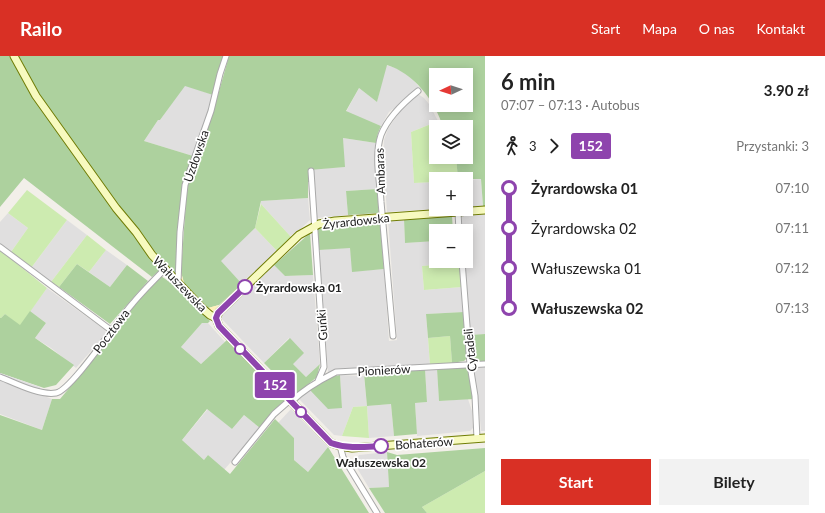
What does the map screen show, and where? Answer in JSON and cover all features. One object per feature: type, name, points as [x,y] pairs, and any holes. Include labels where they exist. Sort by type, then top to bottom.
[{"type":"street","name":"Wałuszewska","points":[[14,56],[36,96],[92,175],[152,255],[206,312],[216,318],[219,326],[331,443],[340,446]]},
{"type":"street","name":"Uzdowska","points":[[178,283],[180,232],[185,185],[211,111],[226,56]]},
{"type":"street","name":"Ambaras","points":[[392,336],[378,160],[379,141],[386,124],[391,117],[418,91]]},
{"type":"street","name":"Guńki","points":[[311,171],[324,367],[318,381]]},
{"type":"street","name":"Żyrardowska","points":[[473,211],[485,210]]},
{"type":"street","name":"Żyrardowska","points":[[216,318],[219,312],[299,235],[314,226],[330,221],[429,214]]},
{"type":"street","points":[[0,247],[112,331]]},
{"type":"street","name":"Cytadeli","points":[[463,268],[470,365],[481,439]]},
{"type":"street","name":"Pocztowa","points":[[0,377],[45,392],[57,393],[68,385],[112,331],[132,303],[165,269]]},
{"type":"street","name":"Pionierów","points":[[235,462],[274,414],[318,381],[336,372],[485,364]]},
{"type":"street","name":"Bohaterów","points":[[340,446],[352,448],[481,439]]},
{"type":"street","points":[[340,446],[343,457],[378,513]]},
{"type":"shaded area","points":[[386,65],[396,68],[406,74],[420,88],[412,93],[396,109],[389,112],[381,126],[346,112],[359,88],[377,102]]},
{"type":"shaded area","points":[[185,85],[213,95],[193,156],[144,141]]},
{"type":"shaded area","points":[[418,94],[429,104],[429,112],[433,112],[437,120],[429,120],[429,125],[411,132],[414,183],[429,182],[429,209],[387,212],[383,158],[384,140],[388,129],[402,108]]},
{"type":"shaded area","points":[[343,138],[376,143],[375,153],[377,189],[346,191],[348,215],[317,218],[313,169],[344,167]]},
{"type":"shaded area","points":[[481,179],[483,206],[473,207],[473,180]]},
{"type":"shaded area","points":[[308,198],[310,220],[294,235],[293,234],[290,236],[261,204],[261,201]]},
{"type":"shaded area","points":[[8,213],[28,228],[11,252],[0,244],[0,222]]},
{"type":"shaded area","points":[[473,214],[485,214],[485,334],[470,335],[465,268],[473,268],[473,224],[462,224],[461,216],[473,216]]},
{"type":"shaded area","points":[[404,219],[405,243],[429,241],[429,266],[422,266],[424,290],[462,287],[464,312],[426,314],[430,365],[328,372],[319,250],[350,247],[353,271],[384,269],[389,341],[397,340],[388,220]]},
{"type":"shaded area","points":[[67,220],[87,235],[51,282],[31,268]]},
{"type":"shaded area","points":[[255,228],[277,251],[242,284],[220,261]]},
{"type":"shaded area","points":[[106,250],[127,265],[110,287],[89,272]]},
{"type":"shaded area","points":[[274,265],[285,276],[313,275],[320,364],[306,377],[293,364],[289,338],[264,363],[220,317]]},
{"type":"shaded area","points":[[47,288],[105,330],[106,334],[76,368],[51,348],[35,338],[46,323],[30,311]]},
{"type":"shaded area","points":[[202,323],[208,323],[225,342],[201,364],[181,347]]},
{"type":"shaded area","points":[[473,366],[485,366],[485,431],[481,431]]},
{"type":"shaded area","points":[[425,369],[437,369],[439,401],[468,399],[472,411],[473,428],[470,431],[417,436],[415,403],[427,402]]},
{"type":"shaded area","points":[[0,373],[40,387],[40,390],[0,376]]},
{"type":"shaded area","points":[[340,375],[364,376],[367,406],[353,407],[342,436],[334,435],[299,399],[309,389],[342,408]]},
{"type":"shaded area","points":[[0,380],[52,399],[42,430],[0,414]]},
{"type":"shaded area","points":[[391,404],[394,436],[369,438],[367,406]]},
{"type":"shaded area","points":[[208,409],[232,429],[244,415],[260,428],[224,470],[208,455],[204,460],[182,440]]},
{"type":"shaded area","points":[[291,409],[328,447],[308,472],[294,460],[294,438],[278,423]]},
{"type":"shaded area","points":[[387,452],[389,487],[369,488],[354,463],[359,455]]},
{"type":"green space","points":[[0,56],[13,56],[25,78],[161,269],[152,277],[24,178],[0,207]]},
{"type":"green space","points":[[17,56],[224,56],[213,95],[185,86],[160,120],[158,120],[144,141],[193,156],[183,186],[175,276],[118,207],[38,94]]},
{"type":"green space","points":[[229,56],[485,56],[485,206],[483,206],[481,179],[473,179],[473,172],[457,172],[457,164],[473,164],[473,120],[440,120],[437,112],[473,112],[473,68],[429,68],[429,98],[406,74],[387,65],[377,102],[359,88],[346,111],[381,126],[376,143],[343,138],[345,167],[309,170],[310,182],[308,182],[308,198],[261,201],[255,228],[221,261],[242,284],[219,305],[208,308],[184,283],[181,272],[187,186],[212,116]]},
{"type":"green space","points":[[429,125],[429,164],[457,164],[457,172],[429,172],[429,182],[414,183],[411,132]]},
{"type":"green space","points":[[377,189],[379,213],[348,215],[346,191]]},
{"type":"green space","points":[[27,190],[67,220],[31,268],[11,252],[28,228],[8,213]]},
{"type":"green space","points":[[261,204],[291,237],[277,251],[255,228]]},
{"type":"green space","points":[[452,216],[453,224],[429,224],[429,241],[405,243],[404,219]]},
{"type":"green space","points":[[380,221],[384,269],[352,272],[350,248],[319,250],[317,227],[328,224]]},
{"type":"green space","points":[[310,233],[313,275],[285,276],[274,265]]},
{"type":"green space","points":[[87,235],[106,250],[89,272],[77,264],[59,287],[51,282]]},
{"type":"green space","points":[[0,250],[47,288],[20,326],[5,314],[0,318]]},
{"type":"green space","points":[[77,264],[110,287],[127,265],[148,281],[110,324],[59,287]]},
{"type":"green space","points":[[429,265],[429,268],[460,268],[462,287],[424,290],[422,266]]},
{"type":"green space","points":[[161,276],[135,304],[120,328],[86,369],[135,303]]},
{"type":"green space","points":[[161,276],[182,291],[210,321],[208,323],[202,323],[181,347],[201,364],[227,340],[279,393],[285,402],[260,428],[244,415],[232,429],[207,409],[182,440],[204,460],[208,455],[230,474],[275,419],[294,438],[294,460],[308,472],[328,447],[369,513],[0,513],[0,415],[42,430],[52,399],[60,399],[120,328],[135,304]]},
{"type":"green space","points":[[30,311],[46,323],[35,338],[74,365],[56,385],[44,388],[0,373],[0,318],[5,314],[20,325]]},
{"type":"green space","points":[[464,312],[467,358],[464,361],[452,363],[450,336],[428,338],[426,314]]},
{"type":"green space","points":[[485,334],[485,362],[472,363],[470,335]]},
{"type":"green space","points":[[450,336],[452,363],[430,365],[428,338]]},
{"type":"green space","points":[[290,338],[304,353],[293,364],[306,377],[320,364],[317,377],[295,395],[264,363]]},
{"type":"green space","points":[[469,367],[474,399],[439,401],[437,369]]},
{"type":"green space","points":[[425,369],[427,402],[415,403],[417,434],[394,436],[391,404],[367,406],[364,374]]},
{"type":"green space","points":[[340,375],[342,408],[328,409],[309,389],[331,377]]},
{"type":"green space","points":[[367,406],[369,438],[342,436],[353,407]]},
{"type":"green space","points":[[485,448],[485,471],[422,507],[427,513],[385,513],[369,488],[389,487],[387,452],[397,455]]},
{"type":"green space","points":[[485,471],[485,513],[427,513],[422,507]]},
{"type":"sand","points":[[183,235],[181,272],[184,283],[208,308],[219,305],[216,308],[218,310],[211,312],[182,286],[180,278]]},
{"type":"bus line","name":"152","points":[[245,287],[218,313],[216,318],[219,326],[331,443],[352,448],[381,446]]},
{"type":"place","name":"Żyrardowska 01","points":[[245,287]]},
{"type":"place","name":"Wałuszewska 02","points":[[381,446]]}]
